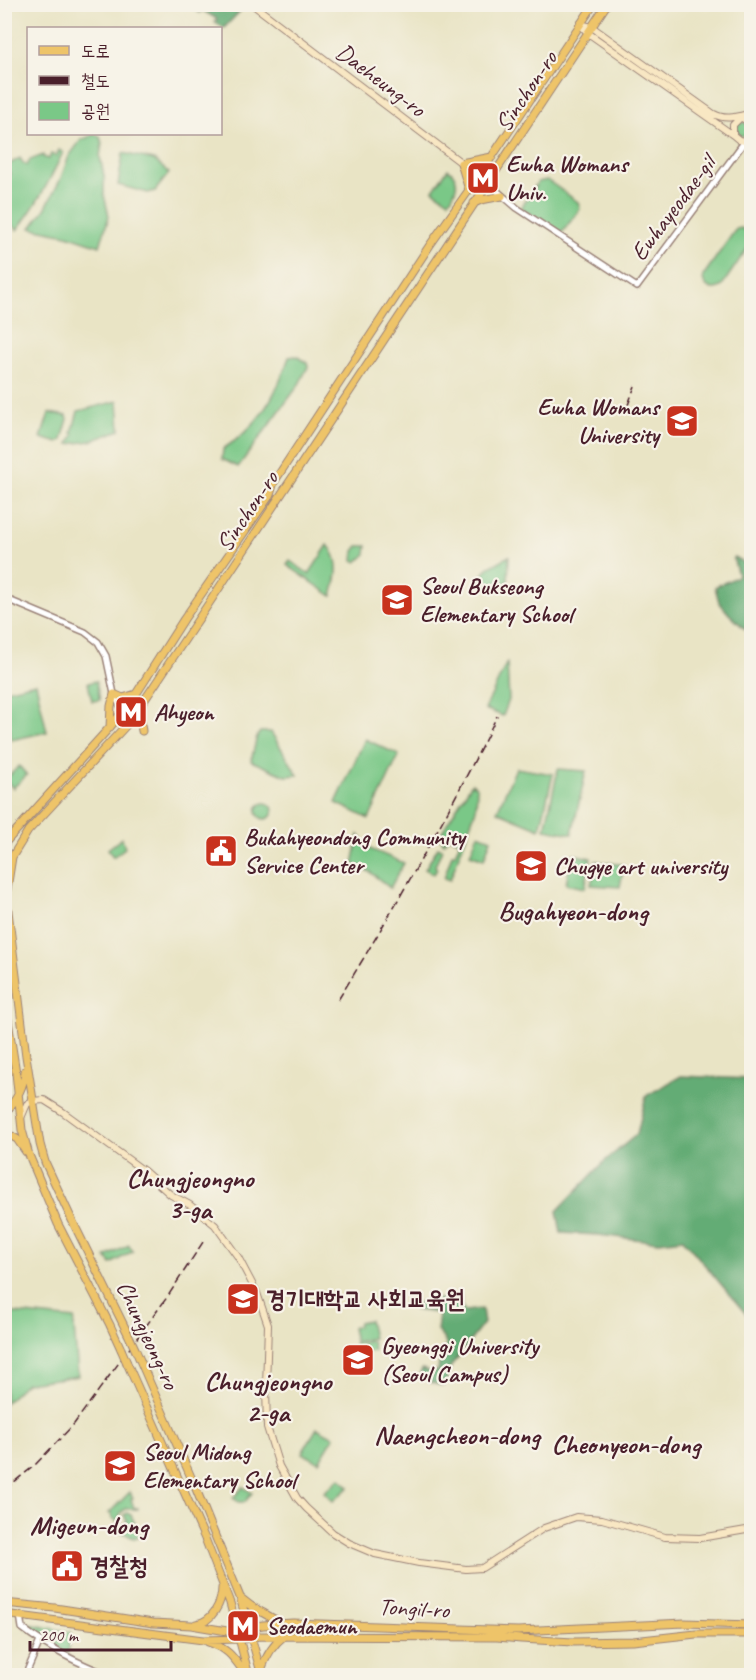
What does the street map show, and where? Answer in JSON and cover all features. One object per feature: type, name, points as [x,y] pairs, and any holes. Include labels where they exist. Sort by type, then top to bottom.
[{"type":"main road","name":"Daeheung-ro","points":[[252,4],[488,183]]},
{"type":"main road","name":"Sinchon-ro","points":[[4,844],[110,727],[136,694],[184,619],[270,495],[274,482],[430,245],[594,4]]},
{"type":"main road","name":"Sinchon-ro","points":[[26,1056],[6,896],[12,857],[22,839],[139,709],[607,4]]},
{"type":"main road","points":[[580,24],[715,115],[740,117],[752,113]]},
{"type":"main road","points":[[590,30],[739,140],[750,137]]},
{"type":"main road","points":[[740,117],[752,126]]},
{"type":"main road","points":[[733,135],[733,125],[740,117]]},
{"type":"main road","points":[[469,190],[461,163],[492,157]]},
{"type":"main road","points":[[474,203],[502,196]]},
{"type":"main road","points":[[110,727],[114,694],[123,698],[136,694]]},
{"type":"main road","points":[[122,729],[135,727],[140,729],[139,709]]},
{"type":"main road","points":[[4,886],[6,896]]},
{"type":"main road","points":[[4,995],[18,1096]]},
{"type":"main road","points":[[4,1073],[11,1043]]},
{"type":"main road","points":[[4,1114],[18,1096],[24,1080],[26,1056]]},
{"type":"main road","name":"Chungjeong-ro","points":[[26,1056],[32,1101],[45,1162],[94,1268],[130,1338],[194,1484],[240,1597],[262,1673]]},
{"type":"main road","name":"Chungjeong-ro","points":[[18,1096],[29,1155],[62,1232],[128,1363],[206,1541],[230,1603],[248,1676]]},
{"type":"main road","points":[[21,1119],[24,1109],[32,1101],[44,1100],[144,1171],[171,1195],[190,1205],[216,1225],[238,1257],[257,1293],[268,1325],[267,1427],[281,1472],[306,1508],[342,1539],[358,1548],[418,1563],[466,1569],[482,1568],[544,1528],[576,1517],[602,1519],[665,1537],[700,1538],[752,1528]]},
{"type":"main road","points":[[4,1132],[17,1139],[29,1155]]},
{"type":"main road","points":[[191,1625],[202,1623],[214,1611],[222,1596],[222,1582]]},
{"type":"main road","points":[[240,1597],[283,1624]]},
{"type":"main road","name":"Tongil-ro","points":[[4,1603],[227,1631],[283,1624],[518,1631],[684,1623],[749,1625]]},
{"type":"main road","points":[[54,1620],[55,1608]]},
{"type":"main road","name":"Tongil-ro","points":[[4,1614],[203,1640],[285,1636],[497,1636],[573,1642],[633,1641],[696,1634],[749,1634]]},
{"type":"main road","points":[[749,1625],[749,1634]]},
{"type":"main road","points":[[262,1673],[267,1655],[275,1643],[285,1636]]},
{"type":"main road","points":[[203,1640],[220,1646],[230,1653],[248,1676]]},
{"type":"street","name":"Ewhayeodae-gil","points":[[488,183],[526,214],[637,287],[750,137]]},
{"type":"street","points":[[4,598],[92,636],[106,656],[114,694],[123,711]]},
{"type":"street","points":[[20,1615],[22,1628],[40,1641],[62,1655],[111,1676]]},
{"type":"street","points":[[25,1676],[40,1641]]},
{"type":"green space","points":[[189,5],[242,5],[244,7],[224,28],[215,22],[217,19],[202,10],[200,13]]},
{"type":"green space","points":[[742,122],[747,124],[749,129],[747,134],[742,136],[737,134],[735,129],[737,124]]},
{"type":"green space","points":[[97,135],[102,143],[100,157],[109,216],[100,246],[67,235],[31,228],[45,209],[69,156],[81,140]]},
{"type":"green space","points":[[59,150],[63,152],[48,183],[17,230],[5,219],[5,177],[10,174],[6,166],[20,158],[27,165],[30,160],[43,155],[49,159],[51,154],[56,156]]},
{"type":"green space","points":[[123,153],[154,160],[169,173],[155,191],[148,193],[118,185]]},
{"type":"green space","points":[[448,169],[456,180],[454,193],[449,201],[433,190]]},
{"type":"green space","points":[[547,180],[578,202],[580,209],[561,234],[521,208],[538,182]]},
{"type":"green space","points":[[741,228],[749,232],[751,236],[749,246],[721,287],[709,288],[703,276],[736,229]]},
{"type":"green space","points":[[296,356],[307,363],[308,367],[298,386],[238,467],[222,459],[223,449],[246,431],[264,410],[272,398],[289,357]]},
{"type":"green space","points":[[118,401],[120,430],[91,441],[69,444],[74,434],[72,433],[78,411]]},
{"type":"green space","points":[[49,413],[67,416],[68,419],[62,440],[58,443],[41,438]]},
{"type":"green space","points":[[328,545],[337,563],[337,576],[332,596],[287,565],[290,561],[309,574]]},
{"type":"green space","points":[[358,546],[367,546],[366,554],[357,562],[353,560],[354,551]]},
{"type":"green space","points":[[509,556],[508,583],[482,584],[480,579],[488,568]]},
{"type":"green space","points":[[734,557],[751,567],[751,595],[746,598],[746,606],[751,612],[751,631],[745,629],[719,602],[715,587],[738,575]]},
{"type":"green space","points":[[507,662],[509,700],[503,716],[485,709]]},
{"type":"green space","points":[[96,681],[100,700],[92,701],[88,683]]},
{"type":"green space","points":[[36,683],[47,732],[11,740],[5,712],[5,690]]},
{"type":"green space","points":[[260,732],[271,732],[298,775],[286,776],[251,761]]},
{"type":"green space","points":[[365,739],[399,755],[369,819],[336,803]]},
{"type":"green space","points":[[19,766],[27,775],[13,788],[5,780]]},
{"type":"green space","points":[[516,768],[553,774],[540,829],[497,811]]},
{"type":"green space","points":[[558,769],[586,771],[572,834],[545,829]]},
{"type":"green space","points":[[472,783],[477,788],[476,809],[450,880],[444,878],[452,854],[455,854],[460,841],[449,836],[444,843],[443,839],[438,838]]},
{"type":"green space","points":[[265,803],[273,811],[265,819],[257,811]]},
{"type":"green space","points":[[478,834],[491,839],[484,859],[470,854]]},
{"type":"green space","points":[[359,835],[370,849],[404,863],[390,888],[370,872],[353,864]]},
{"type":"green space","points":[[122,838],[125,848],[113,857],[108,849]]},
{"type":"green space","points":[[438,847],[442,849],[434,874],[425,869]]},
{"type":"green space","points":[[572,854],[591,858],[585,888],[566,884]]},
{"type":"green space","points":[[596,861],[624,865],[620,887],[591,885]]},
{"type":"green space","points":[[681,1076],[751,1079],[751,1320],[683,1239],[659,1242],[561,1233],[557,1211],[605,1161],[637,1134],[646,1096]]},
{"type":"green space","points":[[129,1245],[133,1251],[111,1264],[106,1257]]},
{"type":"green space","points":[[461,1296],[461,1306],[465,1311],[482,1309],[484,1323],[451,1366],[443,1386],[419,1376],[422,1369],[430,1372],[438,1371],[440,1352],[447,1346],[437,1331],[439,1313],[415,1310],[413,1305]]},
{"type":"green space","points":[[5,1312],[75,1319],[78,1376],[26,1383],[5,1403]]},
{"type":"green space","points":[[369,1320],[373,1338],[355,1342],[352,1328],[358,1326],[359,1322]]},
{"type":"green space","points":[[372,1341],[374,1351],[356,1354],[354,1344]]},
{"type":"green space","points":[[317,1428],[334,1437],[319,1462],[302,1453]]},
{"type":"green space","points":[[340,1478],[349,1487],[333,1501],[324,1492]]},
{"type":"green space","points":[[243,1487],[252,1493],[245,1502],[239,1502],[233,1498]]},
{"type":"green space","points":[[130,1492],[134,1508],[138,1509],[124,1510],[119,1520],[124,1526],[127,1520],[124,1515],[127,1513],[131,1515],[139,1533],[139,1537],[135,1539],[116,1531],[116,1520],[112,1519],[109,1513]]},
{"type":"green space","points":[[24,1623],[71,1632],[68,1654],[27,1628]]},
{"type":"railway","points":[[628,405],[635,386]]},
{"type":"railway","points":[[338,1000],[421,860],[497,716]]},
{"type":"railway","points":[[4,1490],[34,1466],[74,1424],[168,1296],[203,1242]]},
{"type":"place","name":"Ewha Womans Univ.","points":[[483,178]]},
{"type":"place","name":"Ewha Womans University","points":[[682,421]]},
{"type":"place","name":"Seoul Bukseong Elementary School","points":[[397,600]]},
{"type":"place","name":"Ahyeon","points":[[131,712]]},
{"type":"place","name":"Bukahyeondong Community Service Center","points":[[221,851]]},
{"type":"place","name":"Chugye art university","points":[[531,866]]},
{"type":"place","name":"경기대학교 사회교육원","points":[[243,1299]]},
{"type":"place","name":"Gyeonggi University (Seoul Campus)","points":[[358,1360]]},
{"type":"place","name":"Seoul Midong Elementary School","points":[[120,1466]]},
{"type":"place","name":"경찰청","points":[[67,1566]]},
{"type":"place","name":"Seodaemun","points":[[243,1626]]},
{"type":"district","name":"Bugahyeon-dong","points":[[573,911]]},
{"type":"district","name":"Chungjeongno 3-ga","points":[[190,1194]]},
{"type":"district","name":"Chungjeongno 2-ga","points":[[268,1396]]},
{"type":"district","name":"Naengcheon-dong","points":[[457,1435]]},
{"type":"district","name":"Cheonyeon-dong","points":[[626,1444]]},
{"type":"district","name":"Migeun-dong","points":[[89,1525]]}]
